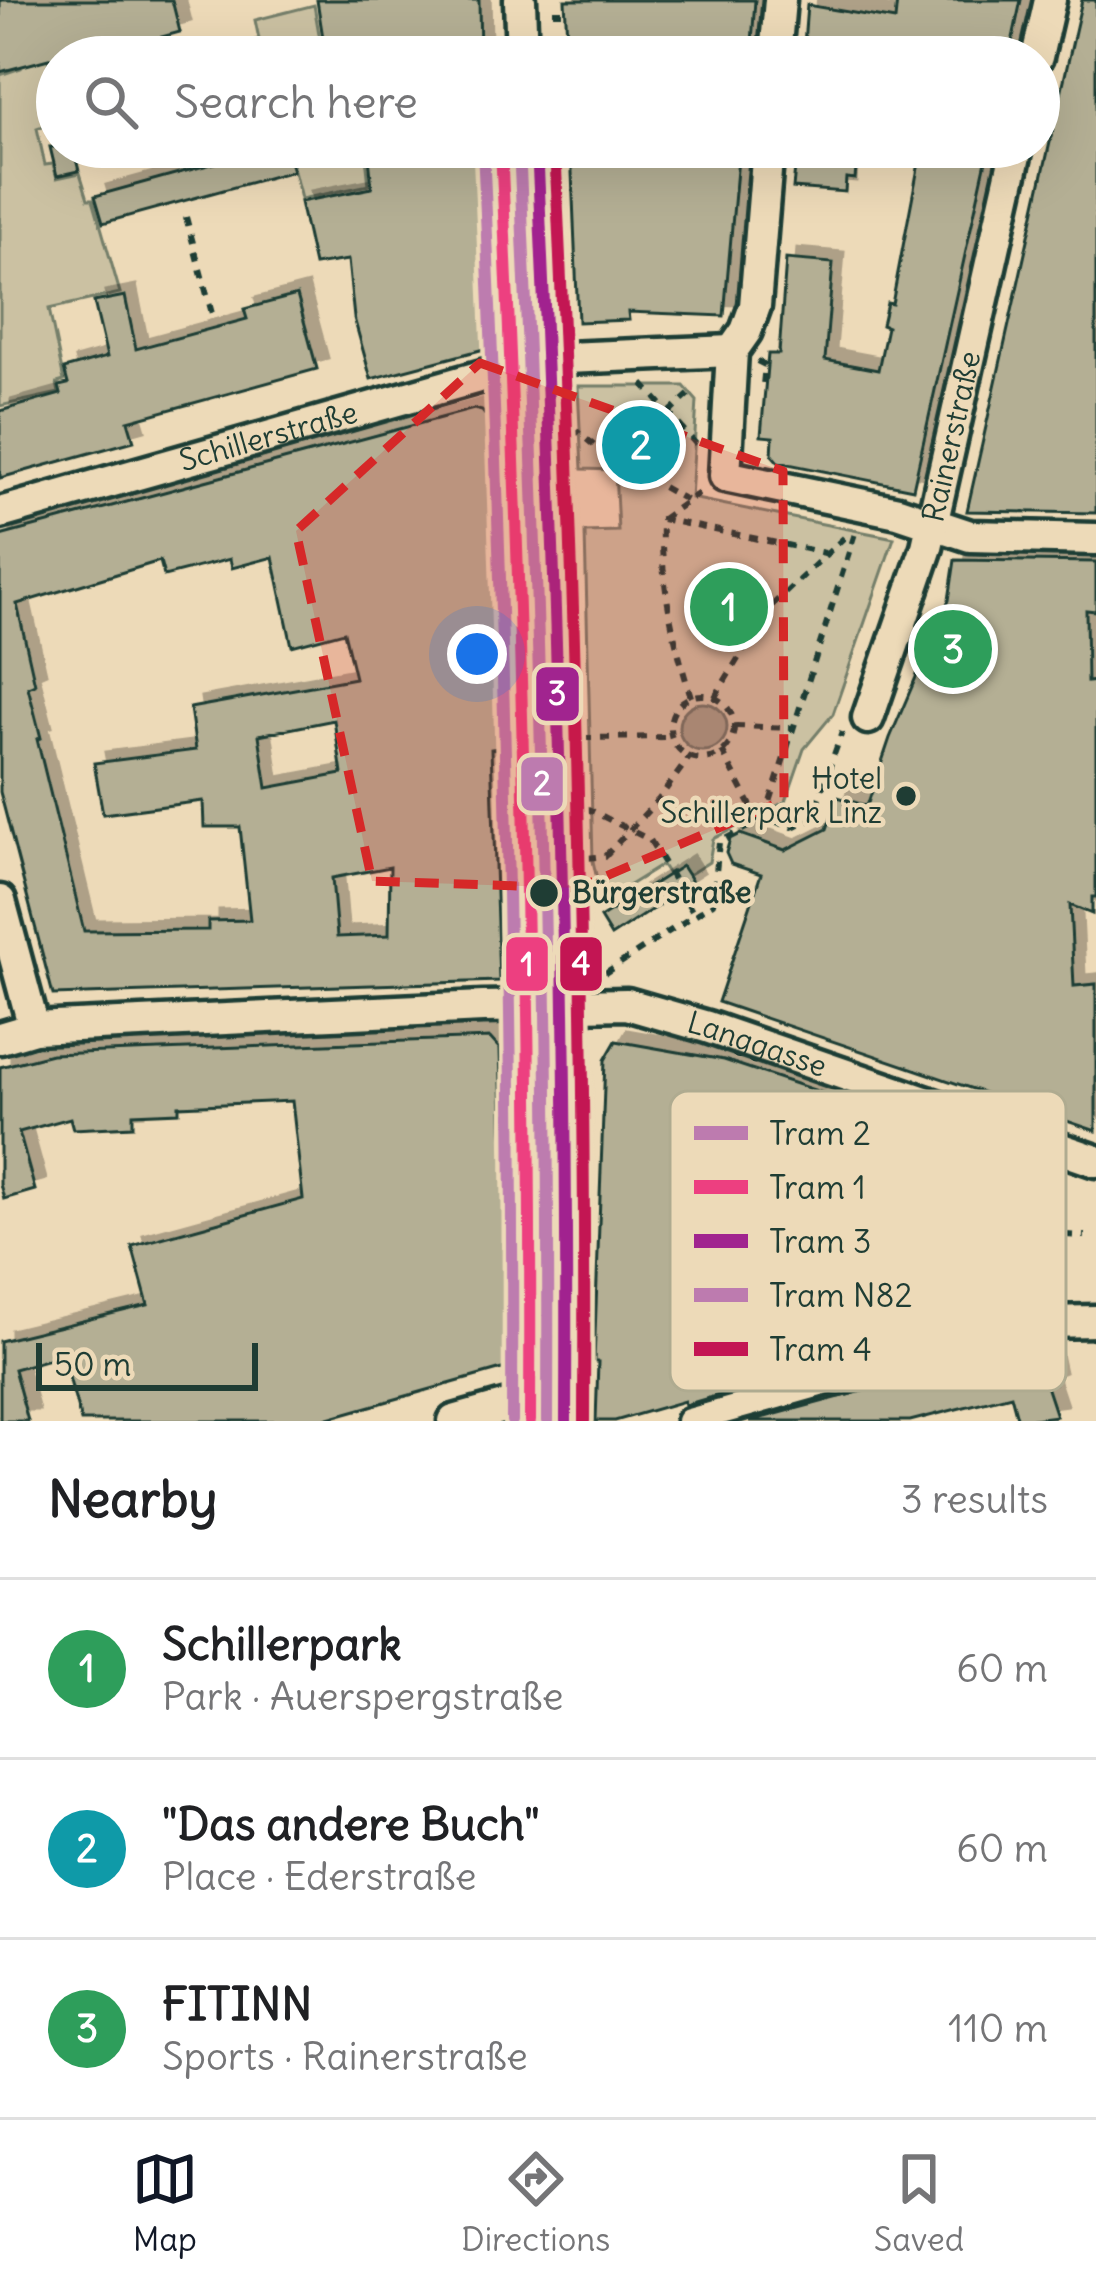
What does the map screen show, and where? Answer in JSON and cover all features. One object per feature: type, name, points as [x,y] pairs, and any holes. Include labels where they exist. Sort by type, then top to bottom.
[{"type":"street","points":[[520,0],[522,36]]},
{"type":"street","points":[[777,36],[780,0]]},
{"type":"street","points":[[1041,36],[1049,0]]},
{"type":"street","points":[[454,1421],[518,1403],[554,1411],[555,1231],[527,168]]},
{"type":"street","points":[[766,168],[755,306],[746,332],[732,351],[712,484],[898,512],[970,536],[1096,539]]},
{"type":"street","name":"Rainerstraße","points":[[864,728],[933,524],[1012,168]]},
{"type":"street","name":"Schillerstraße","points":[[0,513],[535,361],[732,351]]},
{"type":"street","points":[[0,901],[34,1028]]},
{"type":"street","name":"Langgasse","points":[[550,1006],[627,1004],[893,1091]]},
{"type":"street","points":[[0,1038],[34,1028],[550,1006]]},
{"type":"street","name":"Langgasse","points":[[1066,1151],[1096,1161]]},
{"type":"street","points":[[1066,1322],[1096,1321]]},
{"type":"street","points":[[689,1421],[795,1391]]},
{"type":"path","points":[[553,12],[566,12]]},
{"type":"path","points":[[186,217],[214,321]]},
{"type":"path","points":[[643,383],[698,446]]},
{"type":"path","points":[[669,413],[695,388]]},
{"type":"path","points":[[573,428],[608,458],[688,501]]},
{"type":"path","points":[[662,519],[712,484]]},
{"type":"path","points":[[662,519],[825,553]]},
{"type":"path","points":[[662,519],[662,574],[691,698]]},
{"type":"path","points":[[716,697],[768,609],[857,526],[762,820]]},
{"type":"path","points":[[716,697],[729,708],[735,726],[730,744],[722,751],[698,759],[682,752],[671,736],[671,718],[681,702],[691,698],[716,697]]},
{"type":"path","points":[[735,726],[795,728]]},
{"type":"path","points":[[605,974],[713,904],[719,842],[762,820],[792,827],[811,820],[842,732],[864,728]]},
{"type":"path","points":[[584,738],[671,736]]},
{"type":"path","points":[[722,751],[762,820]]},
{"type":"path","points":[[587,857],[605,856],[659,799],[692,755]]},
{"type":"path","points":[[586,808],[650,840],[695,916]]},
{"type":"path","points":[[1066,1235],[1085,1235]]},
{"type":"highlighted area","points":[[480,363],[783,471],[784,800],[578,888],[372,881],[296,531]]},
{"type":"shaded area","points":[[314,5],[319,36],[258,36],[255,20]]},
{"type":"shaded area","points":[[36,52],[36,168],[54,168],[57,178],[80,173],[88,199],[93,199],[120,293],[49,309],[64,381],[57,383],[59,393],[0,406],[0,75],[21,68],[19,57]]},
{"type":"shaded area","points":[[293,168],[367,168],[369,185],[301,199]]},
{"type":"shaded area","points":[[578,386],[684,386],[697,401],[691,498],[894,538],[833,714],[804,749],[786,801],[713,839],[709,862],[674,884],[662,865],[602,902],[593,861],[585,532],[618,531],[615,470],[582,469]]},
{"type":"shaded area","points":[[703,703],[720,710],[727,727],[720,744],[703,751],[686,744],[679,727],[686,710]]},
{"type":"building","points":[[0,0],[172,0],[180,32],[36,36],[36,62],[0,72]]},
{"type":"building","points":[[317,0],[479,0],[480,36],[323,36]]},
{"type":"building","points":[[565,0],[755,0],[752,36],[567,36]]},
{"type":"building","points":[[897,0],[1021,0],[1013,36],[805,36],[807,5],[895,20]]},
{"type":"building","points":[[1082,0],[1096,0],[1096,513],[967,511],[1044,168],[1060,168],[1060,98]]},
{"type":"building","points":[[55,168],[78,168],[79,171],[57,176]]},
{"type":"building","points":[[197,168],[293,171],[103,223],[95,196]]},
{"type":"building","points":[[370,168],[481,168],[484,349],[371,379],[354,318],[348,260],[314,265],[300,202],[372,188]]},
{"type":"building","points":[[572,168],[737,168],[724,316],[628,312],[629,320],[578,322]]},
{"type":"building","points":[[795,168],[856,168],[855,179],[846,178],[845,192],[793,188]]},
{"type":"building","points":[[918,168],[984,168],[913,489],[778,462],[772,455],[773,437],[761,436],[768,354],[779,354],[786,259],[833,263],[825,360],[878,370],[887,327],[882,325],[887,303],[892,304]]},
{"type":"building","points":[[297,295],[317,369],[128,421],[134,441],[0,478],[0,411],[61,394],[59,386],[68,384],[64,369],[107,357],[94,302],[125,296],[136,349],[247,319],[244,309]]},
{"type":"building","points":[[474,409],[482,411],[487,418],[499,748],[491,749],[499,981],[53,995],[0,792],[0,536]],"holes":[[[273,557],[292,646],[344,632],[355,678],[190,708],[196,750],[94,763],[103,814],[203,801],[204,827],[240,827],[250,920],[208,921],[208,930],[84,931],[37,739],[41,738],[28,687],[35,684],[17,604],[160,561],[164,576],[230,559],[232,568]],[[334,720],[342,774],[267,788],[259,735]],[[390,867],[389,935],[337,937],[332,878]]]},
{"type":"building","points":[[955,560],[1096,562],[1096,611],[1086,610],[1087,682],[1096,681],[1096,897],[1092,897],[1092,914],[1070,905],[1074,986],[1096,984],[1096,1131],[1066,1121],[1066,1091],[979,1091],[718,1002],[761,874],[731,864],[726,853],[730,839],[740,834],[785,850],[827,829],[838,797],[867,806],[890,738],[949,600]]},
{"type":"building","points":[[682,866],[693,883],[611,936],[600,918]]},
{"type":"building","points":[[490,1038],[500,1049],[509,1367],[318,1421],[81,1421],[63,1355],[14,1369],[28,1421],[0,1421],[0,1341],[148,1305],[132,1246],[303,1199],[292,1101],[179,1106],[179,1112],[133,1114],[133,1126],[73,1129],[70,1118],[19,1132],[35,1190],[4,1199],[0,1067],[51,1054]]},
{"type":"building","points":[[616,1041],[724,1060],[817,1091],[670,1091],[670,1391],[732,1391],[615,1421],[596,1421],[598,1362],[594,1362],[605,1060]]},
{"type":"building","points":[[862,1391],[1048,1391],[1056,1416],[1018,1421],[1011,1395],[910,1421],[750,1421]]},
{"type":"tram line","name":"N82","points":[[484,168],[506,785],[512,1421]]},
{"type":"tram line","name":"1","points":[[502,168],[524,784],[530,1421]]},
{"type":"tram line","name":"2","points":[[520,168],[542,784],[548,1421]]},
{"type":"tram line","name":"3","points":[[538,168],[560,784],[566,1421]]},
{"type":"tram line","name":"4","points":[[556,168],[578,784],[584,1421]]},
{"type":"place","name":"\"Das andere Buch\"","points":[[641,445]]},
{"type":"place","name":"Schillerpark","points":[[729,607]]},
{"type":"place","name":"FITINN","points":[[953,649]]},
{"type":"place","name":"Hotel Schillerpark Linz","points":[[906,796]]},
{"type":"place","name":"Bürgerstraße","points":[[544,893]]}]
